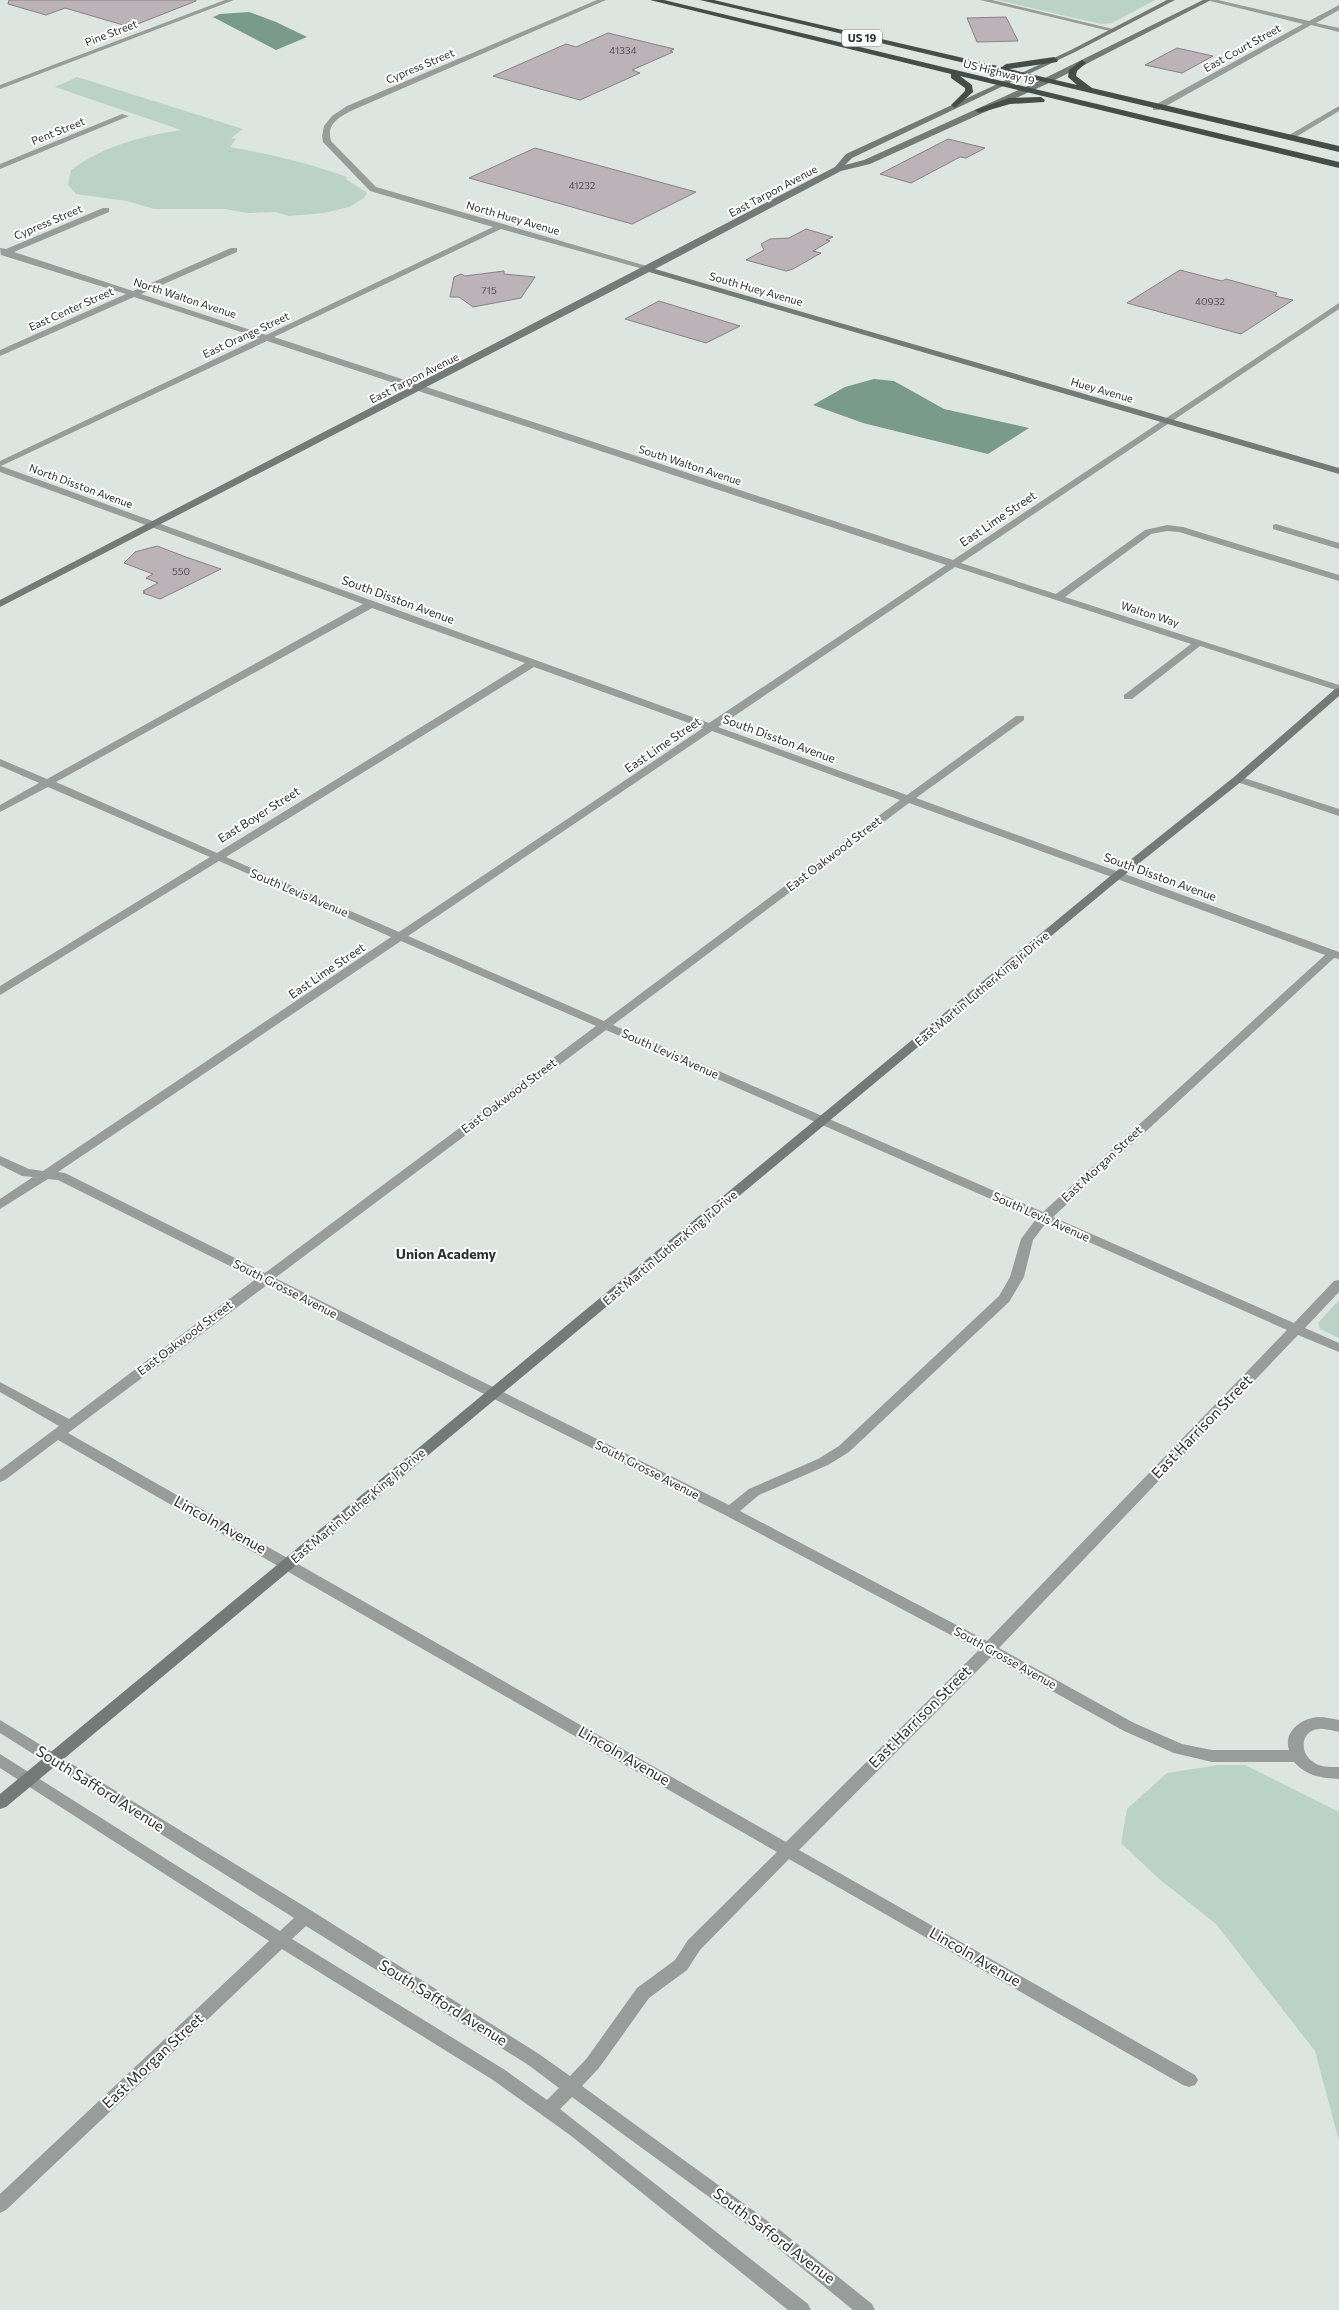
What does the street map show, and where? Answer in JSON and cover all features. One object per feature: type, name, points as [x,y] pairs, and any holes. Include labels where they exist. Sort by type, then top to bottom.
[{"type":"highway","name":"US Highway 19","points":[[654,0],[1339,165]]},
{"type":"highway","name":"US Highway 19","points":[[704,0],[1156,108],[1339,149]]},
{"type":"highway","points":[[974,64],[1018,66],[1054,60]]},
{"type":"highway","points":[[1082,62],[1074,70],[1072,77],[1094,93]]},
{"type":"highway","points":[[946,71],[969,87],[969,92],[955,105]]},
{"type":"highway","points":[[979,110],[1010,101],[1021,100],[1079,103]]},
{"type":"main road","name":"East Tarpon Avenue","points":[[838,169],[849,156],[1054,60],[1172,0]]},
{"type":"main road","name":"East Tarpon Avenue","points":[[0,604],[838,169],[867,162],[1046,81],[1195,4],[1209,0]]},
{"type":"main road","name":"South Huey Avenue","points":[[648,269],[859,331]]},
{"type":"main road","name":"Huey Avenue","points":[[859,331],[1339,472]]},
{"type":"main road","name":"East Martin Luther King Jr Drive","points":[[0,1803],[1118,875],[1238,779],[1339,689]]},
{"type":"street","name":"Pine Street","points":[[0,88],[231,0]]},
{"type":"street","name":"Cypress Street","points":[[373,188],[327,142],[326,128],[334,117],[350,108],[603,0]]},
{"type":"street","points":[[983,0],[1114,30]]},
{"type":"street","points":[[1209,0],[1339,30]]},
{"type":"street","name":"East Court Street","points":[[1156,108],[1339,7]]},
{"type":"street","points":[[0,79],[12,83]]},
{"type":"street","points":[[1288,138],[1339,108]]},
{"type":"street","name":"Pent Street","points":[[0,167],[125,116]]},
{"type":"street","name":"North Huey Avenue","points":[[373,188],[648,269]]},
{"type":"street","name":"Cypress Street","points":[[2,252],[106,210]]},
{"type":"street","name":"East Orange Street","points":[[0,464],[501,226]]},
{"type":"street","name":"East Center Street","points":[[0,353],[234,250]]},
{"type":"street","name":"North Walton Avenue","points":[[2,252],[419,388]]},
{"type":"street","name":"East Lime Street","points":[[0,1205],[1339,305]]},
{"type":"street","name":"South Walton Avenue","points":[[419,388],[954,564]]},
{"type":"street","name":"North Disston Avenue","points":[[0,469],[154,524]]},
{"type":"street","name":"South Disston Avenue","points":[[154,524],[1335,955]]},
{"type":"street","points":[[1276,527],[1339,546]]},
{"type":"street","points":[[1058,597],[1148,532],[1168,528],[1180,529],[1339,578]]},
{"type":"street","name":"Walton Way","points":[[954,564],[1339,689]]},
{"type":"street","points":[[0,809],[370,604]]},
{"type":"street","points":[[1128,697],[1199,642]]},
{"type":"street","name":"East Boyer Street","points":[[0,991],[533,663]]},
{"type":"street","name":"East Oakwood Street","points":[[0,1477],[908,799],[1020,718]]},
{"type":"street","name":"South Levis Avenue","points":[[0,762],[1339,1348]]},
{"type":"street","points":[[1238,779],[1339,813]]},
{"type":"street","name":"East Morgan Street","points":[[730,1512],[754,1492],[823,1462],[844,1449],[1012,1289],[1027,1239],[1044,1218],[1335,955]]},
{"type":"street","name":"South Grosse Avenue","points":[[0,1160],[26,1173],[60,1176],[494,1393],[730,1512],[989,1649],[1129,1727],[1179,1749],[1212,1756],[1297,1756]]},
{"type":"street","name":"East Harrison Street","points":[[549,2110],[593,2063],[643,1994],[680,1965],[694,1945],[989,1649],[1339,1284]]},
{"type":"street","name":"Lincoln Avenue","points":[[0,1386],[63,1429],[288,1564],[1189,2080]]},
{"type":"street","points":[[1339,1726],[1319,1723],[1308,1726],[1300,1731],[1295,1738],[1294,1747],[1297,1756],[1312,1769],[1322,1772],[1339,1773]]},
{"type":"street","name":"South Safford Avenue","points":[[0,1726],[532,2059],[766,2229],[866,2310]]},
{"type":"street","points":[[0,1760],[281,1940],[499,2075],[549,2110],[802,2310]]},
{"type":"street","name":"East Morgan Street","points":[[0,2205],[306,1916]]},
{"type":"shaded area","points":[[997,0],[1155,0],[1112,23],[1101,24]]},
{"type":"shaded area","points":[[249,12],[276,22],[307,37],[276,50],[213,17],[220,14]]},
{"type":"shaded area","points":[[77,77],[243,129],[231,138],[236,139],[230,147],[289,159],[333,172],[347,177],[346,179],[367,193],[364,198],[349,207],[324,213],[289,216],[275,212],[248,213],[225,209],[154,209],[127,201],[76,194],[68,185],[71,170],[96,154],[152,135],[181,130],[55,87]]},
{"type":"shaded area","points":[[874,379],[894,381],[944,409],[1029,428],[988,454],[863,423],[813,405],[845,387]]},
{"type":"shaded area","points":[[1339,1300],[1339,1338],[1320,1329],[1318,1323]]},
{"type":"shaded area","points":[[1218,1765],[1245,1765],[1339,1812],[1339,2141],[1315,2051],[1216,1924],[1158,1878],[1121,1843],[1127,1809],[1167,1773]]},
{"type":"building","points":[[9,0],[196,1],[130,27],[65,8],[46,15],[8,4]]},
{"type":"building","points":[[1006,17],[1018,41],[977,42],[967,18]]},
{"type":"building","points":[[608,33],[674,49],[670,51],[673,52],[632,70],[640,73],[580,100],[493,76],[566,44],[576,47]]},
{"type":"building","points":[[1177,48],[1213,56],[1182,73],[1145,65]]},
{"type":"building","points":[[948,139],[985,148],[966,158],[960,157],[911,183],[880,174]]},
{"type":"building","points":[[535,148],[696,192],[632,224],[469,178]]},
{"type":"building","points":[[806,229],[833,237],[826,240],[830,241],[813,251],[821,253],[793,269],[786,271],[746,260],[764,250],[761,244],[770,239],[789,238]]},
{"type":"building","points":[[1180,270],[1222,281],[1226,279],[1277,293],[1275,296],[1293,300],[1241,334],[1127,303]]},
{"type":"building","points":[[504,271],[504,274],[535,277],[521,298],[473,307],[459,297],[450,297],[454,277],[461,274],[465,276]]},
{"type":"building","points":[[659,301],[740,326],[706,343],[625,319]]},
{"type":"building","points":[[157,546],[221,569],[160,599],[143,593],[145,592],[143,591],[158,583],[146,578],[153,574],[124,563],[135,552]]},
{"type":"district","name":"Union Academy","points":[[446,1254]]}]
